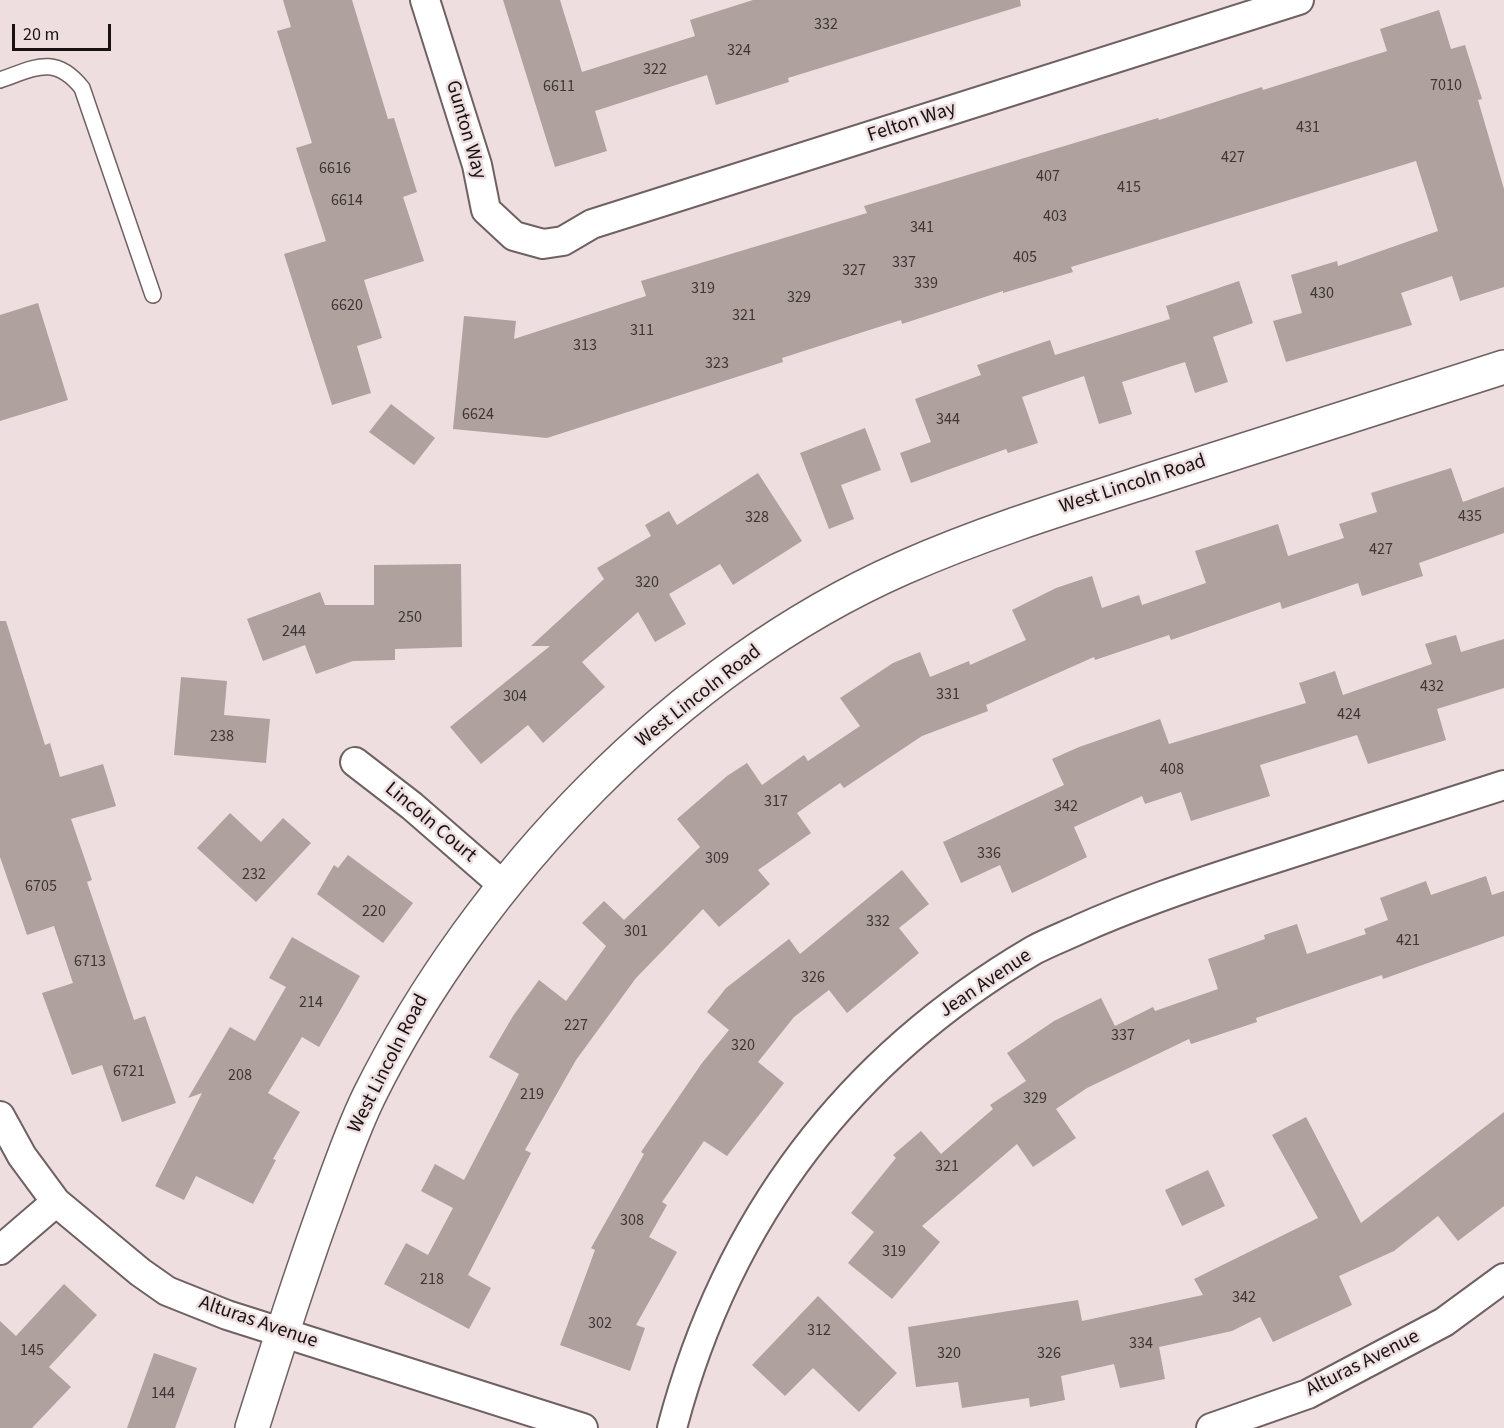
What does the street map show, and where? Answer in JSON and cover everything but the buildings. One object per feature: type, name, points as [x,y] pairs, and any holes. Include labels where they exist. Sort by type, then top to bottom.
[{"type":"street","name":"Gunton Way","points":[[425,0],[477,165],[486,210],[504,229],[527,241]]},
{"type":"street","name":"Felton Way","points":[[527,241],[543,244],[562,241],[592,224],[1299,0]]},
{"type":"street","name":"West Lincoln Road","points":[[252,1428],[281,1332],[337,1175],[368,1099],[429,986],[504,886],[576,803],[641,740],[743,660],[806,619],[899,569],[1004,526],[1504,367]]},
{"type":"street","name":"Lincoln Court","points":[[355,762],[412,806],[504,886]]},
{"type":"street","name":"Jean Avenue","points":[[672,1428],[685,1382],[715,1302],[767,1203],[803,1150],[852,1092],[944,1010],[1036,950],[1143,901],[1504,784]]},
{"type":"street","name":"Alturas Avenue","points":[[0,1116],[22,1156],[56,1202],[140,1272],[167,1291],[281,1332],[583,1428]]},
{"type":"street","points":[[0,1250],[56,1202]]},
{"type":"street","name":"Alturas Avenue","points":[[1211,1428],[1308,1394],[1444,1322],[1504,1278]]},
{"type":"lane","points":[[0,80],[41,66],[59,67],[71,74],[82,88],[153,295]]}]
